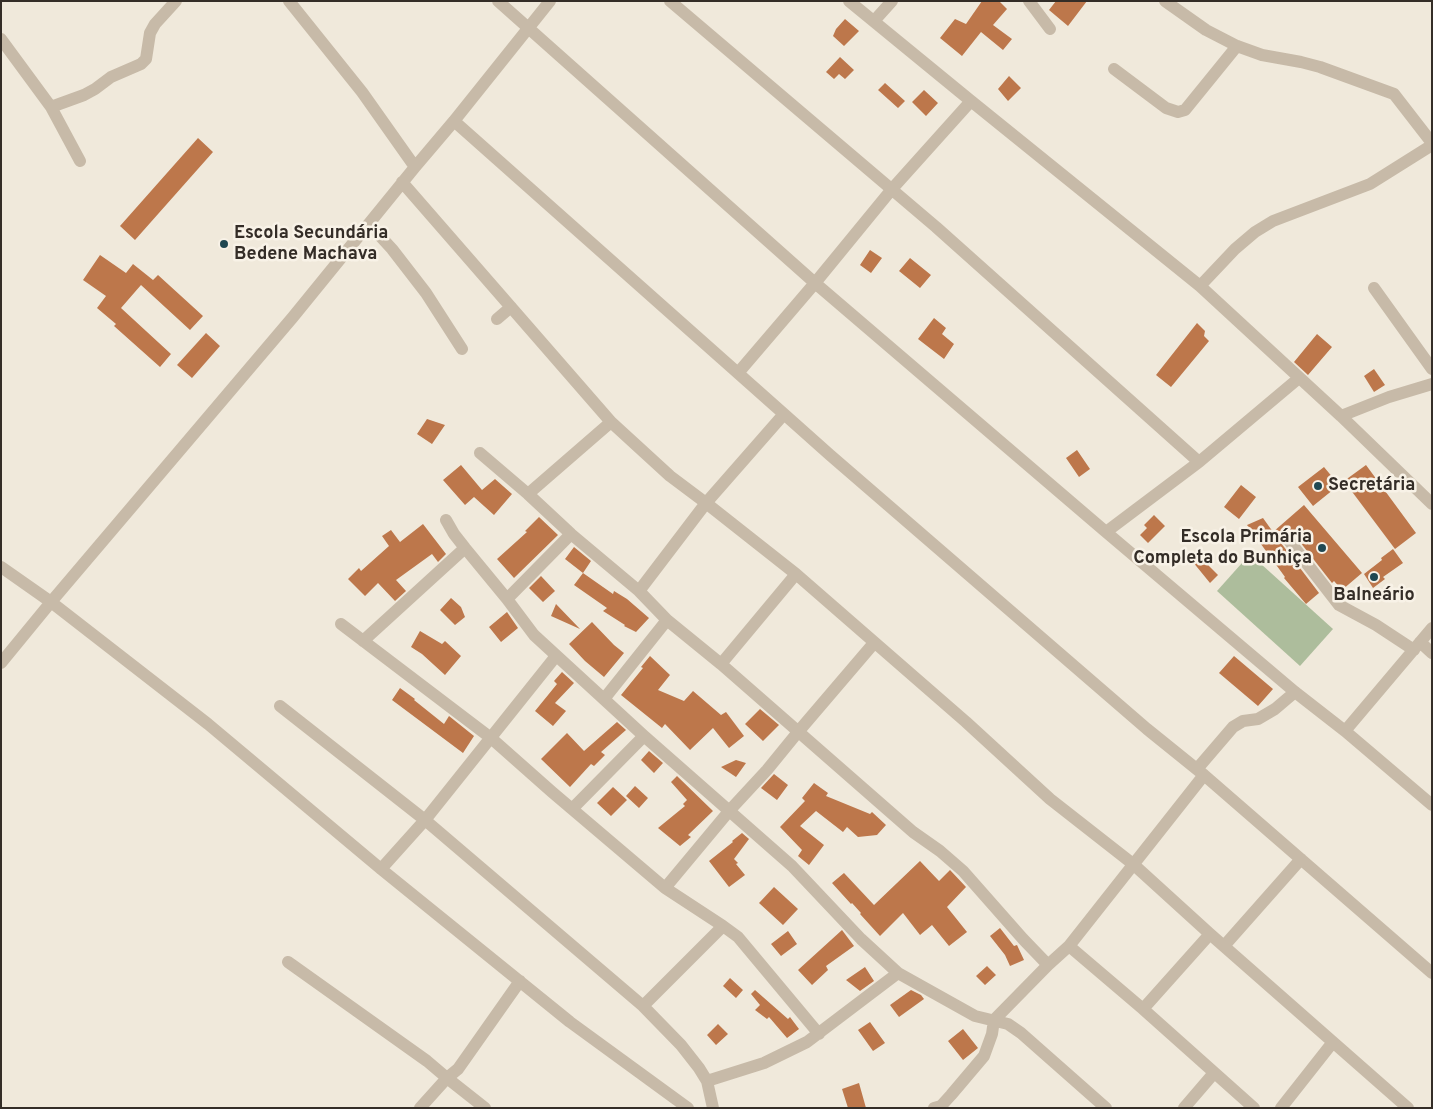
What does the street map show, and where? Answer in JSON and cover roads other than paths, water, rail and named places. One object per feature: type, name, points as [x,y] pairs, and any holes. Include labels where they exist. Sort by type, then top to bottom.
[{"type":"street","points":[[51,107],[84,95],[96,89],[111,77],[141,64],[146,59],[150,33],[155,24],[176,1]]},
{"type":"street","points":[[289,1],[362,92],[415,167]]},
{"type":"street","points":[[498,1],[816,283],[1106,532],[1432,805]]},
{"type":"street","points":[[1,663],[293,317],[550,1]]},
{"type":"street","points":[[670,1],[892,189],[1199,462]]},
{"type":"street","points":[[850,1],[1200,286],[1341,416],[1432,504]]},
{"type":"street","points":[[874,22],[892,1]]},
{"type":"street","points":[[1029,1],[1050,29]]},
{"type":"street","points":[[1164,1],[1206,30],[1237,46],[1262,55],[1320,66],[1394,94],[1432,144],[1370,184],[1273,221],[1255,232],[1235,249],[1200,286]]},
{"type":"street","points":[[1,39],[51,107],[80,161]]},
{"type":"street","points":[[1114,69],[1166,108],[1178,112],[1185,110],[1237,46]]},
{"type":"street","points":[[738,373],[816,283],[892,189],[971,101]]},
{"type":"street","points":[[454,121],[837,462],[1147,729],[1201,772],[1432,973]]},
{"type":"street","points":[[402,182],[611,422],[670,476],[796,574],[966,722],[1050,799],[1133,864],[1408,1108]]},
{"type":"street","points":[[369,224],[392,249],[426,293],[462,349]]},
{"type":"street","points":[[1374,288],[1432,370]]},
{"type":"street","points":[[497,319],[511,307]]},
{"type":"street","points":[[1106,532],[1199,462],[1299,378]]},
{"type":"street","points":[[1341,416],[1389,397],[1432,384]]},
{"type":"street","points":[[639,591],[706,503],[784,414]]},
{"type":"street","points":[[528,494],[611,422]]},
{"type":"street","points":[[480,453],[571,534],[639,591],[667,620],[721,664],[913,832],[940,851],[963,871],[1023,939],[1048,964]]},
{"type":"street","points":[[446,520],[454,534],[534,635],[644,736],[792,866],[861,939],[898,973],[976,1016],[1008,1024],[1021,1033],[1102,1107]]},
{"type":"street","points":[[507,599],[571,534]]},
{"type":"street","points":[[1287,538],[1339,605],[1432,652]]},
{"type":"street","points":[[363,641],[465,548]]},
{"type":"street","points":[[1,567],[51,602],[208,724],[381,869],[570,1022],[688,1108]]},
{"type":"street","points":[[721,664],[796,574]]},
{"type":"street","points":[[604,699],[667,620]]},
{"type":"street","points":[[341,624],[491,738],[665,888],[738,938],[819,1034]]},
{"type":"street","points":[[1345,731],[1432,628]]},
{"type":"street","points":[[665,888],[730,810],[768,770],[874,643]]},
{"type":"street","points":[[381,869],[425,820],[556,656]]},
{"type":"street","points":[[939,1107],[984,1056],[992,1034],[994,1020],[1048,964],[1069,946],[1133,864],[1232,728],[1243,721],[1258,719],[1275,709],[1295,692]]},
{"type":"street","points":[[280,706],[425,820],[644,1006],[681,1044],[707,1081],[713,1108]]},
{"type":"street","points":[[572,809],[644,736]]},
{"type":"street","points":[[1224,946],[1301,859]]},
{"type":"street","points":[[644,1006],[723,926]]},
{"type":"street","points":[[1143,1009],[1210,934]]},
{"type":"street","points":[[1069,946],[1254,1108]]},
{"type":"street","points":[[288,962],[427,1061],[485,1108]]},
{"type":"street","points":[[707,1081],[764,1064],[807,1042],[898,973]]},
{"type":"street","points":[[420,1108],[447,1078],[458,1069],[520,981]]},
{"type":"street","points":[[1281,1108],[1334,1042]]},
{"type":"street","points":[[1184,1108],[1214,1073]]},
{"type":"place","name":"Escola Secundária Bedene Machava","points":[[224,244]]},
{"type":"place","name":"Secretária","points":[[1318,486]]},
{"type":"place","name":"Escola Primária Completa do Bunhiça","points":[[1322,548]]},
{"type":"place","name":"Balneário","points":[[1374,577]]}]
